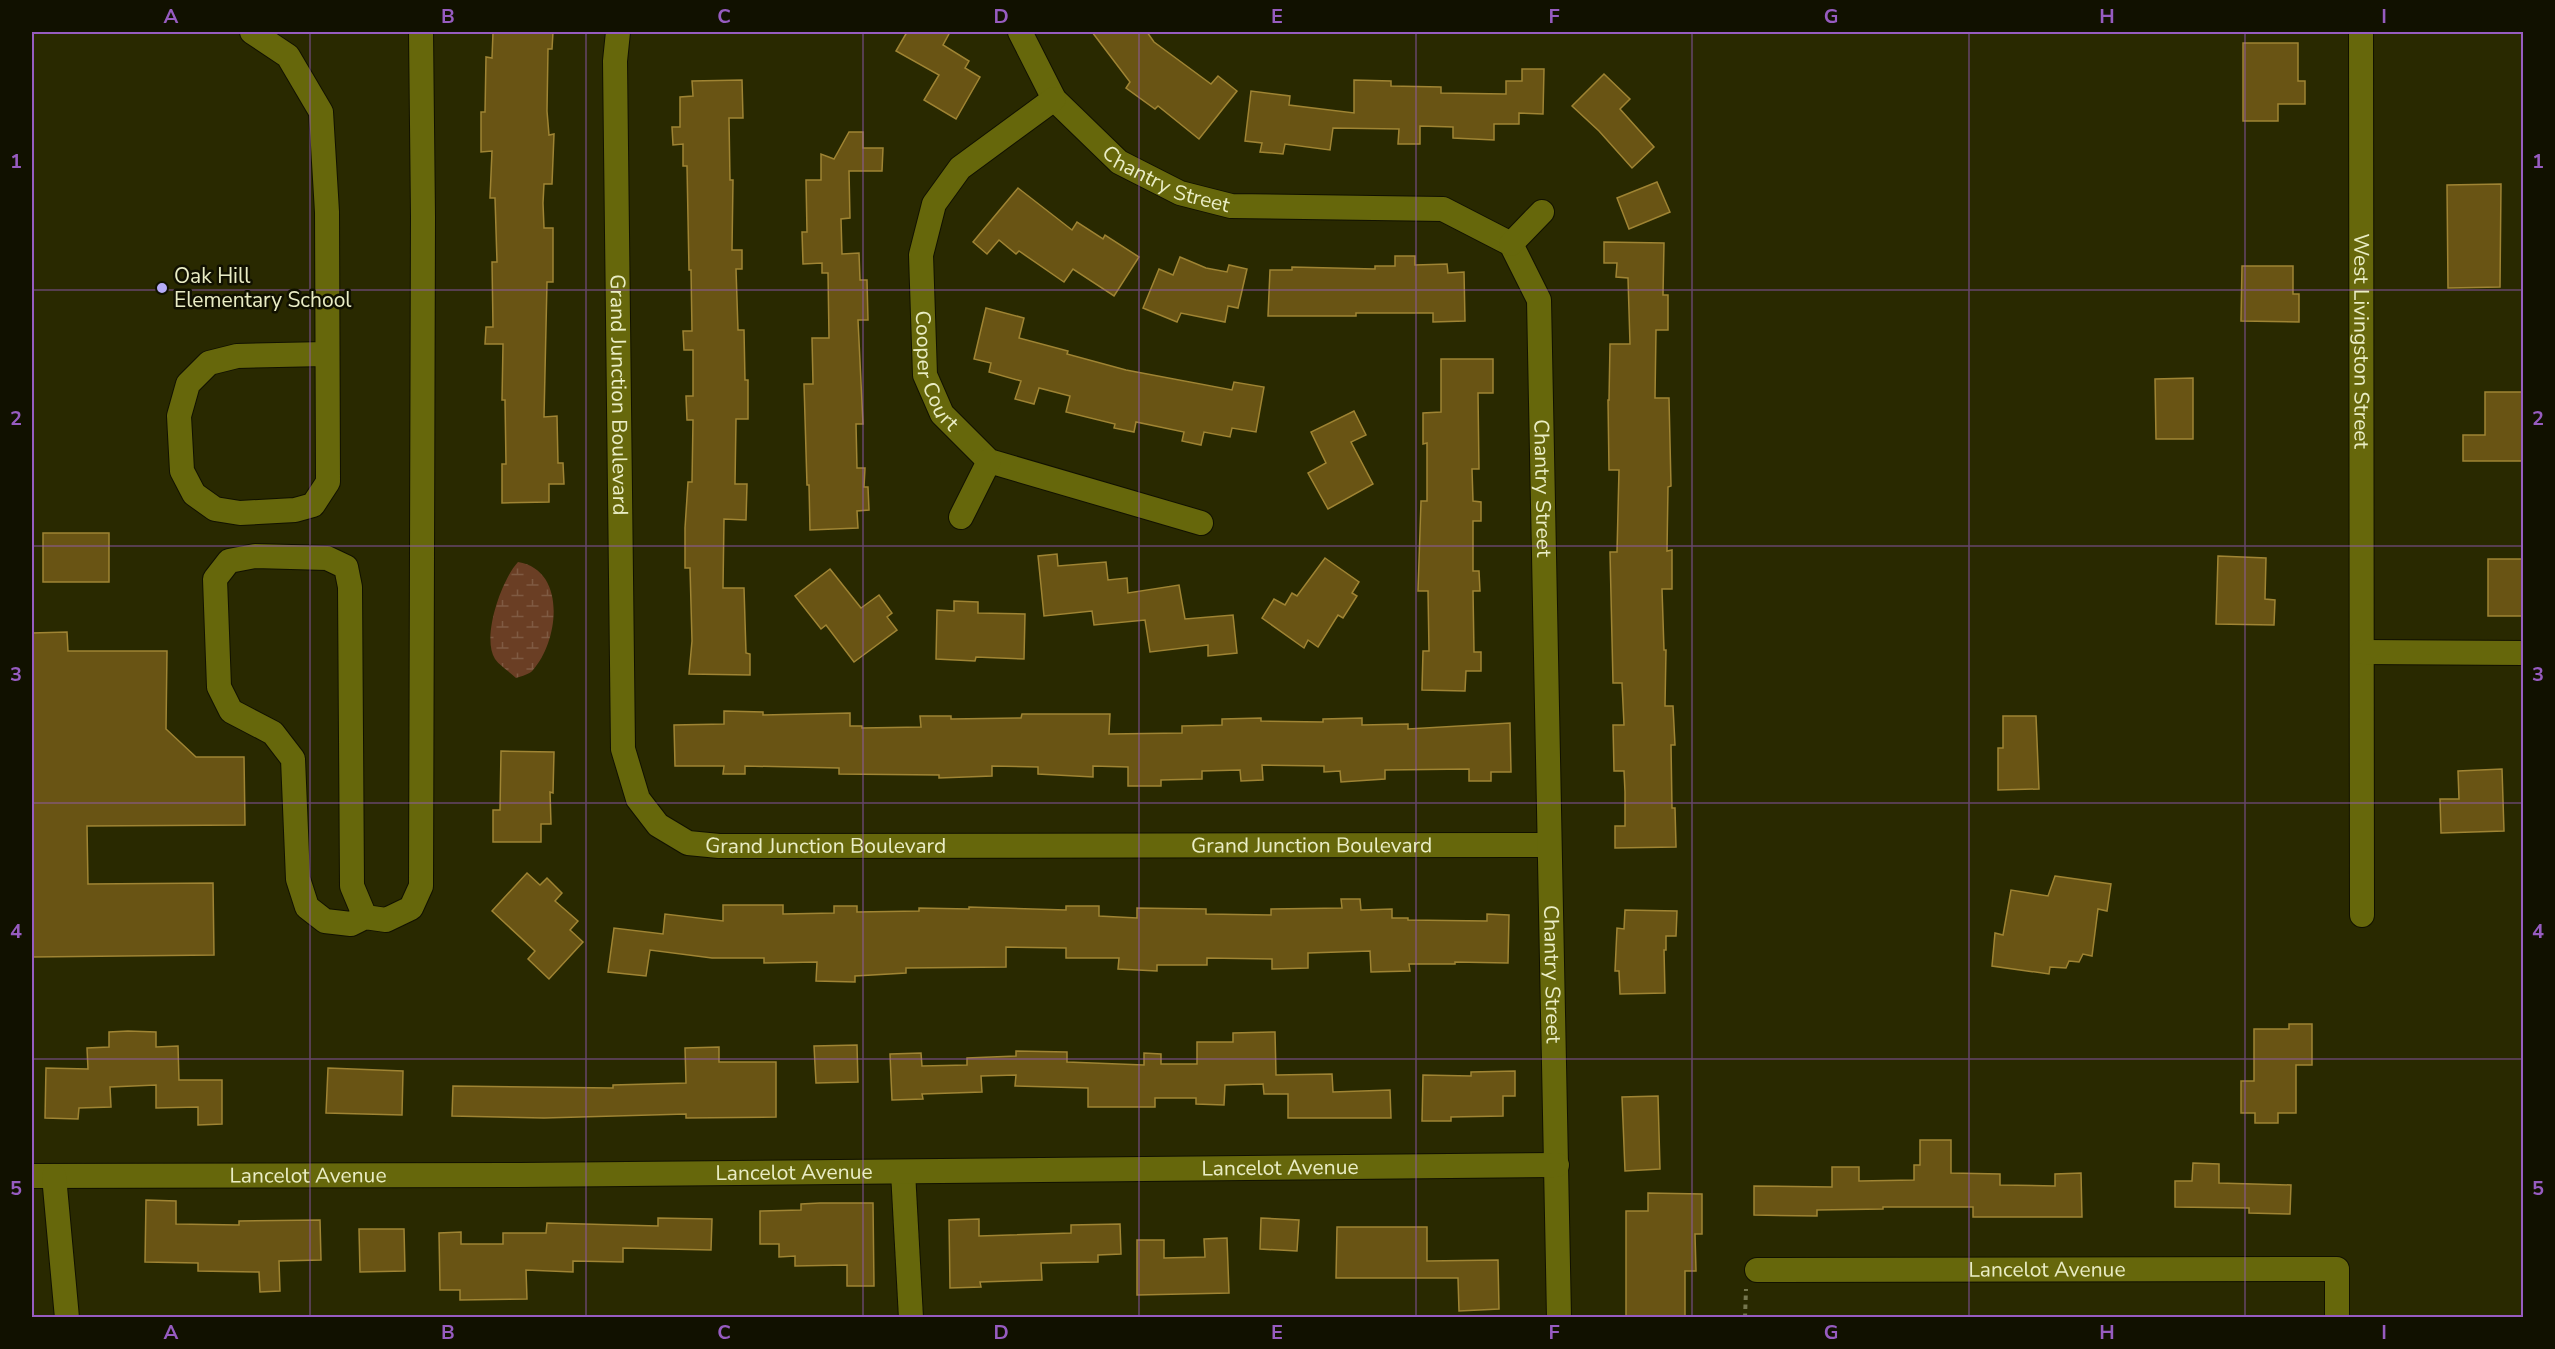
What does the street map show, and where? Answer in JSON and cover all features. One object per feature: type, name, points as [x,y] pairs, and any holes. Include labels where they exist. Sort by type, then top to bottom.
[{"type":"street","points":[[252,32],[288,56],[321,112],[327,212],[328,482],[313,505],[295,510],[240,513],[215,509],[194,494],[182,471],[181,460],[179,416],[188,384],[209,363],[237,356],[326,354]]},
{"type":"street","points":[[364,917],[352,886],[350,587],[346,567],[327,558],[255,556],[229,561],[215,579],[219,687],[231,711],[273,733],[293,759],[298,879],[307,907],[325,921],[351,924],[364,917],[386,920],[411,908],[422,886],[421,32]]},
{"type":"street","name":"Grand Junction Boulevard","points":[[618,32],[615,61],[623,749],[638,799],[658,825],[688,843],[719,846],[1550,845]]},
{"type":"street","name":"Chantry Street","points":[[1020,32],[1054,99],[1119,162],[1180,194],[1231,206],[1443,208],[1511,244],[1539,300],[1557,1165],[1558,1317]]},
{"type":"street","name":"West Livingston Street","points":[[2361,32],[2362,915]]},
{"type":"street","name":"Cooper Court","points":[[1054,99],[960,168],[934,204],[921,255],[925,375],[942,414],[989,462],[1201,523]]},
{"type":"street","points":[[1511,244],[1542,212]]},
{"type":"street","points":[[961,517],[989,462]]},
{"type":"street","points":[[2362,652],[2523,653]]},
{"type":"street","name":"Lancelot Avenue","points":[[43,1176],[903,1172],[1557,1165]]},
{"type":"street","points":[[903,1172],[911,1317]]},
{"type":"street","points":[[43,1176],[67,1317]]},
{"type":"street","name":"Lancelot Avenue","points":[[1757,1270],[2337,1269],[2337,1317]]},
{"type":"green space","points":[[518,562],[534,568],[545,578],[554,608],[549,642],[542,657],[532,671],[516,678],[495,659],[490,637],[500,594]]},
{"type":"building","points":[[493,32],[553,32],[552,49],[548,49],[547,111],[549,135],[554,134],[552,184],[544,184],[543,203],[544,228],[553,228],[553,282],[547,282],[544,417],[557,416],[558,463],[563,463],[564,484],[549,484],[549,502],[502,503],[502,464],[506,464],[505,400],[502,400],[503,344],[485,344],[486,327],[493,327],[492,262],[497,262],[495,198],[490,198],[492,151],[481,152],[481,112],[485,112],[486,57],[492,58]]},
{"type":"building","points":[[907,32],[950,32],[943,45],[969,61],[965,68],[980,77],[956,119],[924,100],[939,75],[896,51]]},
{"type":"building","points":[[1092,32],[1147,32],[1154,42],[1211,84],[1218,76],[1237,91],[1199,139],[1158,106],[1155,109],[1126,88],[1130,82]]},
{"type":"building","points":[[2243,43],[2298,43],[2298,81],[2305,81],[2305,104],[2278,104],[2278,121],[2243,121]]},
{"type":"building","points":[[1522,69],[1544,69],[1543,114],[1519,113],[1519,124],[1494,124],[1494,140],[1453,138],[1453,127],[1420,126],[1420,144],[1398,144],[1399,129],[1333,128],[1330,150],[1285,144],[1283,154],[1260,152],[1262,143],[1245,141],[1251,91],[1290,96],[1289,105],[1354,113],[1354,80],[1391,81],[1391,86],[1441,87],[1441,93],[1506,94],[1506,81],[1522,81]]},
{"type":"building","points":[[1604,74],[1630,99],[1620,109],[1654,147],[1632,168],[1599,131],[1572,106]]},
{"type":"building","points":[[742,80],[743,118],[729,118],[730,180],[733,180],[732,250],[742,250],[742,269],[736,269],[738,330],[744,330],[745,380],[748,380],[748,419],[736,419],[735,484],[747,484],[746,520],[724,519],[723,588],[744,588],[746,653],[750,654],[750,675],[689,674],[692,641],[690,568],[685,568],[685,528],[688,482],[692,482],[693,420],[687,420],[686,396],[693,396],[693,350],[684,350],[683,331],[692,331],[691,270],[689,270],[687,166],[683,166],[683,144],[673,145],[672,127],[680,127],[680,97],[693,96],[692,81]]},
{"type":"building","points":[[849,132],[863,132],[863,148],[883,148],[882,171],[849,171],[850,218],[841,219],[842,254],[859,253],[860,280],[867,280],[868,320],[858,320],[863,424],[856,424],[857,468],[865,468],[864,487],[868,487],[869,510],[857,511],[858,528],[810,530],[804,384],[813,384],[812,338],[829,338],[828,273],[822,273],[822,263],[803,264],[802,232],[807,232],[806,180],[821,180],[821,154],[834,159]]},
{"type":"building","points":[[1657,182],[1670,212],[1629,229],[1617,198]]},
{"type":"building","points":[[2501,184],[2500,287],[2448,288],[2447,185]]},
{"type":"building","points":[[1018,188],[1072,230],[1077,222],[1103,239],[1105,235],[1139,257],[1114,296],[1073,269],[1064,282],[1019,251],[1016,254],[999,240],[987,254],[973,242]]},
{"type":"building","points":[[1604,242],[1664,243],[1663,295],[1668,295],[1668,330],[1656,330],[1655,398],[1669,398],[1671,486],[1668,487],[1667,551],[1672,550],[1672,589],[1662,589],[1664,650],[1666,650],[1665,706],[1673,706],[1675,745],[1671,745],[1672,808],[1675,808],[1676,847],[1615,848],[1615,826],[1625,826],[1625,792],[1624,771],[1614,771],[1613,725],[1624,725],[1622,683],[1613,683],[1610,552],[1617,552],[1619,470],[1609,470],[1608,400],[1610,344],[1630,344],[1628,278],[1616,277],[1617,263],[1604,263]]},
{"type":"building","points":[[1395,256],[1415,256],[1415,265],[1447,264],[1448,273],[1464,272],[1465,321],[1433,322],[1433,313],[1268,316],[1270,270],[1292,270],[1292,267],[1375,269],[1375,266],[1395,266]]},
{"type":"building","points":[[1180,257],[1206,268],[1227,272],[1229,265],[1247,269],[1238,308],[1228,306],[1225,322],[1181,313],[1177,322],[1143,308],[1159,269],[1173,275]]},
{"type":"building","points":[[2242,266],[2293,266],[2293,294],[2299,294],[2299,322],[2241,321]]},
{"type":"building","points":[[986,308],[1024,318],[1019,338],[1068,351],[1067,354],[1126,370],[1232,390],[1234,382],[1264,387],[1256,432],[1232,428],[1230,437],[1204,432],[1201,445],[1182,441],[1184,432],[1136,422],[1134,432],[1114,428],[1115,424],[1066,412],[1070,396],[1039,388],[1034,404],[1015,399],[1021,381],[989,372],[991,363],[974,359]]},
{"type":"building","points":[[1441,359],[1493,359],[1493,393],[1478,393],[1479,469],[1472,469],[1473,501],[1481,502],[1481,521],[1473,521],[1473,571],[1479,571],[1480,591],[1473,591],[1474,652],[1481,652],[1481,671],[1466,671],[1465,691],[1422,690],[1423,651],[1429,651],[1428,591],[1418,591],[1421,501],[1427,501],[1427,443],[1423,444],[1423,413],[1441,412]]},
{"type":"building","points":[[2193,378],[2193,439],[2156,439],[2155,379]]},
{"type":"building","points":[[2485,392],[2523,392],[2523,461],[2463,461],[2463,435],[2485,435]]},
{"type":"building","points":[[1354,411],[1366,435],[1351,442],[1373,484],[1328,509],[1308,473],[1326,463],[1311,432]]},
{"type":"building","points":[[43,533],[109,533],[109,582],[43,582]]},
{"type":"building","points":[[1057,554],[1058,566],[1106,562],[1108,580],[1127,578],[1128,593],[1179,585],[1185,619],[1233,615],[1237,653],[1208,656],[1208,645],[1150,652],[1145,620],[1094,625],[1092,611],[1044,616],[1038,556]]},
{"type":"building","points":[[2218,556],[2266,558],[2265,599],[2275,600],[2274,625],[2216,624]]},
{"type":"building","points":[[1325,558],[1359,582],[1352,593],[1357,596],[1343,618],[1338,615],[1318,647],[1308,640],[1304,648],[1262,618],[1274,599],[1285,605],[1292,593],[1297,596]]},
{"type":"building","points":[[2488,559],[2523,559],[2523,616],[2488,616]]},
{"type":"building","points":[[830,569],[861,608],[879,595],[892,613],[887,617],[897,630],[854,662],[826,625],[821,629],[795,596]]},
{"type":"building","points":[[954,601],[978,602],[978,613],[1025,614],[1024,659],[976,657],[975,661],[936,659],[937,610],[954,611]]},
{"type":"building","points":[[67,632],[68,651],[167,651],[166,729],[196,757],[244,757],[245,825],[87,826],[88,884],[213,883],[214,955],[32,957],[32,633]]},
{"type":"building","points":[[724,711],[763,712],[763,715],[850,713],[850,726],[862,726],[862,728],[921,727],[920,716],[951,716],[951,719],[1021,718],[1022,714],[1110,714],[1109,734],[1182,733],[1182,726],[1222,725],[1222,719],[1261,718],[1261,721],[1323,722],[1323,719],[1362,718],[1362,725],[1408,724],[1408,729],[1510,723],[1511,772],[1491,772],[1491,781],[1469,781],[1469,769],[1385,770],[1385,779],[1341,782],[1340,771],[1324,772],[1324,766],[1262,765],[1263,780],[1241,781],[1240,770],[1202,771],[1202,779],[1161,780],[1161,786],[1128,786],[1128,767],[1093,766],[1093,777],[1038,774],[1038,767],[992,766],[992,776],[939,778],[939,775],[839,774],[839,768],[745,766],[745,774],[723,774],[724,766],[675,766],[674,725],[724,724]]},
{"type":"building","points":[[2003,716],[2036,716],[2039,789],[1998,790],[1998,748],[2003,748]]},
{"type":"building","points":[[501,751],[554,752],[553,793],[550,792],[551,824],[541,824],[541,842],[493,842],[493,810],[500,810]]},
{"type":"building","points":[[2502,769],[2504,831],[2441,833],[2440,799],[2459,799],[2458,771]]},
{"type":"building","points":[[527,873],[540,885],[547,878],[562,893],[555,901],[578,921],[570,930],[583,942],[549,979],[528,959],[535,951],[492,911]]},
{"type":"building","points":[[2055,876],[2111,884],[2107,911],[2098,909],[2092,956],[2083,954],[2079,962],[2069,961],[2066,968],[2050,967],[2049,974],[1992,966],[1995,933],[2003,935],[2011,890],[2048,896]]},
{"type":"building","points":[[1341,899],[1360,899],[1361,910],[1392,909],[1392,918],[1408,918],[1408,920],[1487,921],[1487,914],[1509,915],[1508,963],[1409,964],[1410,971],[1371,972],[1370,951],[1308,953],[1308,968],[1272,969],[1272,959],[1207,958],[1207,965],[1157,965],[1157,971],[1118,969],[1119,958],[1066,958],[1066,948],[1006,947],[1006,967],[906,968],[906,973],[855,976],[855,982],[816,981],[817,962],[764,963],[764,958],[712,958],[650,950],[646,976],[608,972],[614,928],[663,934],[665,914],[723,921],[723,905],[783,905],[783,914],[834,913],[834,906],[857,906],[857,912],[919,911],[919,908],[969,909],[969,907],[1066,910],[1066,906],[1099,906],[1099,916],[1137,918],[1137,908],[1206,909],[1206,914],[1271,915],[1271,909],[1342,908]]},
{"type":"building","points":[[1625,910],[1677,911],[1676,936],[1666,936],[1665,993],[1620,994],[1619,971],[1615,971],[1617,928],[1624,929]]},
{"type":"building","points":[[2289,1024],[2312,1024],[2312,1065],[2296,1065],[2296,1113],[2278,1113],[2278,1123],[2255,1123],[2255,1113],[2241,1113],[2241,1081],[2254,1081],[2254,1029],[2289,1029]]},
{"type":"building","points":[[109,1032],[156,1032],[156,1047],[178,1046],[179,1080],[222,1080],[222,1124],[198,1125],[198,1107],[156,1108],[156,1085],[110,1087],[111,1107],[79,1108],[78,1119],[45,1118],[46,1068],[88,1069],[87,1048],[109,1047]]},
{"type":"building","points":[[1275,1032],[1276,1075],[1332,1074],[1333,1092],[1390,1090],[1391,1118],[1288,1118],[1288,1094],[1264,1094],[1263,1084],[1225,1085],[1224,1105],[1196,1104],[1196,1098],[1155,1098],[1155,1107],[1088,1107],[1088,1088],[1015,1086],[1016,1075],[981,1076],[982,1092],[922,1094],[923,1099],[892,1100],[890,1054],[921,1053],[922,1066],[967,1065],[967,1058],[1016,1056],[1016,1051],[1067,1052],[1067,1062],[1144,1065],[1144,1053],[1161,1054],[1161,1064],[1197,1064],[1197,1042],[1233,1042],[1233,1033]]},
{"type":"building","points":[[857,1045],[858,1082],[816,1083],[814,1046]]},
{"type":"building","points":[[719,1047],[719,1062],[776,1062],[776,1117],[686,1118],[686,1114],[544,1118],[452,1116],[453,1086],[613,1088],[613,1085],[686,1083],[685,1048]]},
{"type":"building","points":[[328,1068],[403,1071],[402,1115],[326,1113]]},
{"type":"building","points":[[1515,1071],[1515,1096],[1503,1096],[1503,1116],[1451,1117],[1451,1121],[1422,1121],[1423,1075],[1471,1076],[1471,1072]]},
{"type":"building","points":[[1658,1096],[1660,1169],[1625,1171],[1622,1097]]},
{"type":"building","points":[[1920,1140],[1951,1140],[1951,1173],[2000,1174],[2000,1185],[2055,1186],[2055,1174],[2081,1173],[2082,1217],[1973,1217],[1973,1207],[1817,1210],[1817,1216],[1754,1215],[1754,1186],[1832,1187],[1832,1167],[1859,1167],[1859,1181],[1914,1180],[1914,1165],[1920,1165]]},
{"type":"building","points":[[2193,1163],[2219,1164],[2219,1183],[2291,1185],[2290,1214],[2249,1213],[2249,1208],[2175,1207],[2175,1181],[2192,1181]]},
{"type":"building","points":[[1648,1193],[1702,1194],[1702,1234],[1695,1234],[1696,1271],[1685,1271],[1685,1317],[1626,1317],[1626,1211],[1648,1211]]},
{"type":"building","points":[[146,1200],[176,1201],[176,1224],[239,1225],[239,1221],[320,1220],[321,1260],[279,1261],[280,1291],[260,1292],[259,1272],[198,1271],[198,1263],[145,1262]]},
{"type":"building","points":[[873,1203],[874,1286],[847,1286],[847,1265],[795,1266],[795,1256],[779,1257],[779,1244],[760,1244],[760,1211],[801,1210],[801,1204]]},
{"type":"building","points":[[658,1218],[712,1219],[711,1250],[623,1248],[623,1262],[573,1261],[573,1272],[526,1270],[527,1299],[460,1300],[460,1290],[440,1290],[439,1233],[461,1232],[461,1244],[503,1244],[503,1233],[546,1233],[547,1223],[658,1226]]},
{"type":"building","points":[[1261,1218],[1299,1220],[1297,1251],[1260,1249]]},
{"type":"building","points":[[979,1219],[979,1236],[1071,1233],[1071,1225],[1120,1224],[1121,1254],[1098,1255],[1098,1262],[1041,1263],[1042,1280],[980,1282],[981,1287],[950,1288],[949,1220]]},
{"type":"building","points":[[1337,1227],[1427,1227],[1427,1261],[1498,1260],[1499,1309],[1459,1311],[1458,1278],[1336,1278]]},
{"type":"building","points":[[359,1229],[404,1229],[405,1271],[360,1272]]},
{"type":"building","points":[[1227,1238],[1229,1293],[1137,1295],[1137,1240],[1164,1240],[1164,1258],[1205,1257],[1204,1239]]},
{"type":"place","name":"Oak Hill Elementary School","points":[[162,288]]}]
